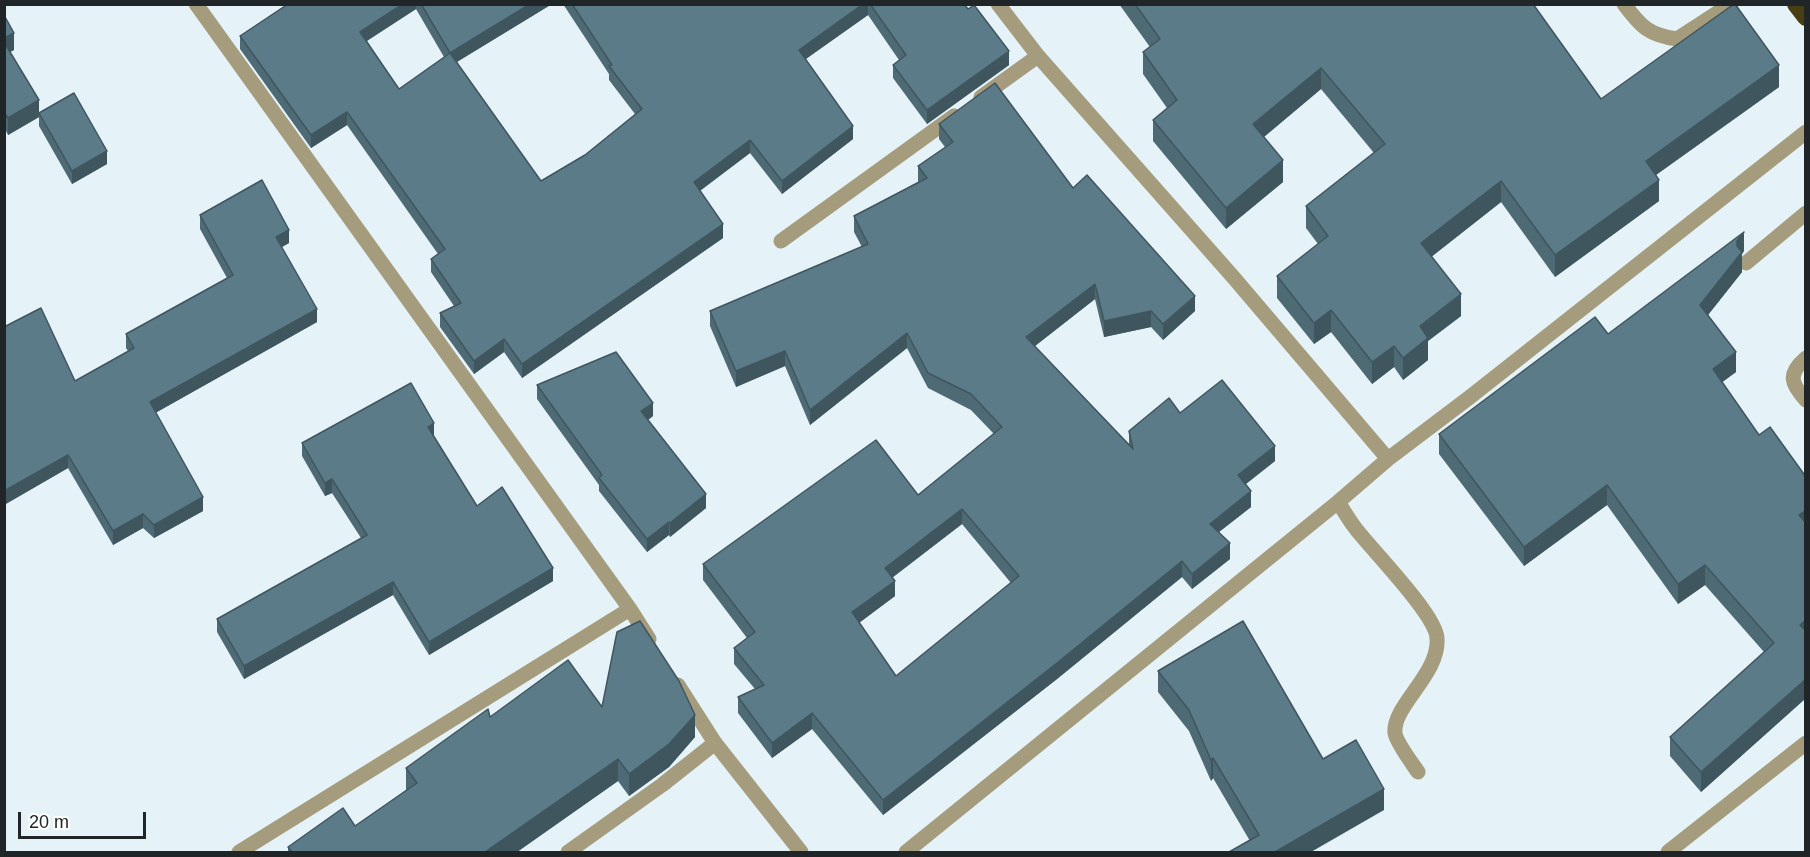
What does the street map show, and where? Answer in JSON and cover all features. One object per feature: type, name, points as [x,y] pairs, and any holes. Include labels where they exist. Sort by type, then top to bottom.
[{"type":"highway","points":[[1796,4],[1806,17]]},
{"type":"street","points":[[196,4],[630,609],[654,647]]},
{"type":"street","points":[[998,4],[1038,56],[1234,278],[1388,459]]},
{"type":"street","points":[[1624,4],[1639,23],[1658,36],[1677,39],[1731,4]]},
{"type":"street","points":[[781,241],[1038,56]]},
{"type":"street","points":[[906,852],[1388,459],[1806,132]]},
{"type":"street","points":[[1746,263],[1806,213]]},
{"type":"street","points":[[1806,358],[1798,364],[1792,379],[1795,388],[1806,400]]},
{"type":"street","points":[[1338,502],[1354,527],[1429,617],[1438,637],[1436,656],[1395,724],[1395,735],[1418,772]]},
{"type":"street","points":[[239,852],[630,609]]},
{"type":"street","points":[[672,676],[715,743],[801,852]]},
{"type":"street","points":[[568,852],[662,785],[715,743]]},
{"type":"street","points":[[1668,852],[1806,743]]},
{"type":"building","points":[[288,4],[403,4],[360,32],[399,89],[450,53],[541,181],[585,155],[642,109],[609,66],[612,65],[572,4],[863,4],[799,50],[853,126],[782,181],[750,140],[694,182],[723,224],[522,364],[504,339],[474,361],[440,313],[461,303],[431,259],[445,249],[347,112],[311,135],[240,36]]},
{"type":"building","points":[[421,4],[530,4],[450,53]]},
{"type":"building","points":[[870,4],[964,4],[968,9],[974,5],[1009,51],[927,110],[893,65],[906,55]]},
{"type":"building","points":[[1135,4],[1533,4],[1601,99],[1735,4],[1779,65],[1646,161],[1659,180],[1555,255],[1501,181],[1421,243],[1461,294],[1420,326],[1428,338],[1403,358],[1394,346],[1372,362],[1331,310],[1314,323],[1277,276],[1328,236],[1306,206],[1385,144],[1321,68],[1253,124],[1283,160],[1226,208],[1153,120],[1177,100],[1143,52],[1160,39]]},
{"type":"building","points":[[4,15],[14,33],[4,38]]},
{"type":"building","points":[[4,42],[39,100],[8,118],[4,112]]},
{"type":"building","points":[[995,83],[1073,188],[1087,175],[1195,296],[1163,324],[1151,311],[1104,321],[1095,284],[1026,337],[1133,449],[1129,431],[1169,398],[1180,413],[1222,380],[1275,446],[1238,475],[1251,491],[1210,524],[1230,543],[1192,574],[1182,561],[883,800],[812,713],[772,743],[738,697],[764,685],[734,648],[755,632],[703,564],[876,440],[918,495],[1002,427],[971,394],[928,373],[907,333],[810,410],[785,351],[736,371],[710,311],[868,244],[854,216],[927,178],[918,166],[953,142],[939,124]],"holes":[[[962,509],[1019,576],[896,676],[852,612],[895,581],[885,568]]]},
{"type":"building","points":[[74,93],[107,151],[72,171],[39,113]]},
{"type":"building","points":[[262,180],[289,230],[276,237],[317,309],[150,402],[203,497],[154,525],[143,514],[113,531],[68,455],[4,491],[4,327],[41,308],[75,381],[134,348],[126,334],[233,275],[200,215]]},
{"type":"building","points":[[1744,232],[1737,241],[1737,246],[1742,252],[1700,305],[1736,352],[1713,369],[1759,435],[1770,427],[1806,477],[1806,510],[1799,515],[1806,523],[1806,620],[1800,625],[1806,631],[1806,679],[1701,772],[1670,737],[1774,643],[1705,565],[1678,584],[1607,485],[1524,547],[1439,434],[1595,317],[1608,334]]},
{"type":"building","points":[[616,352],[653,403],[641,411],[706,494],[647,539],[599,478],[602,475],[537,385]]},
{"type":"building","points":[[411,383],[434,423],[428,427],[477,506],[502,487],[553,568],[429,642],[393,582],[244,666],[217,619],[367,535],[332,479],[325,483],[302,443]]},
{"type":"building","points":[[640,621],[679,681],[695,715],[669,744],[629,774],[618,759],[485,852],[292,852],[288,847],[343,808],[355,826],[417,783],[406,768],[488,709],[490,717],[568,660],[602,707],[617,632]]},
{"type":"building","points":[[1243,621],[1323,759],[1356,740],[1384,789],[1275,852],[1229,852],[1259,835],[1213,758],[1211,760],[1189,710],[1158,671]]}]
